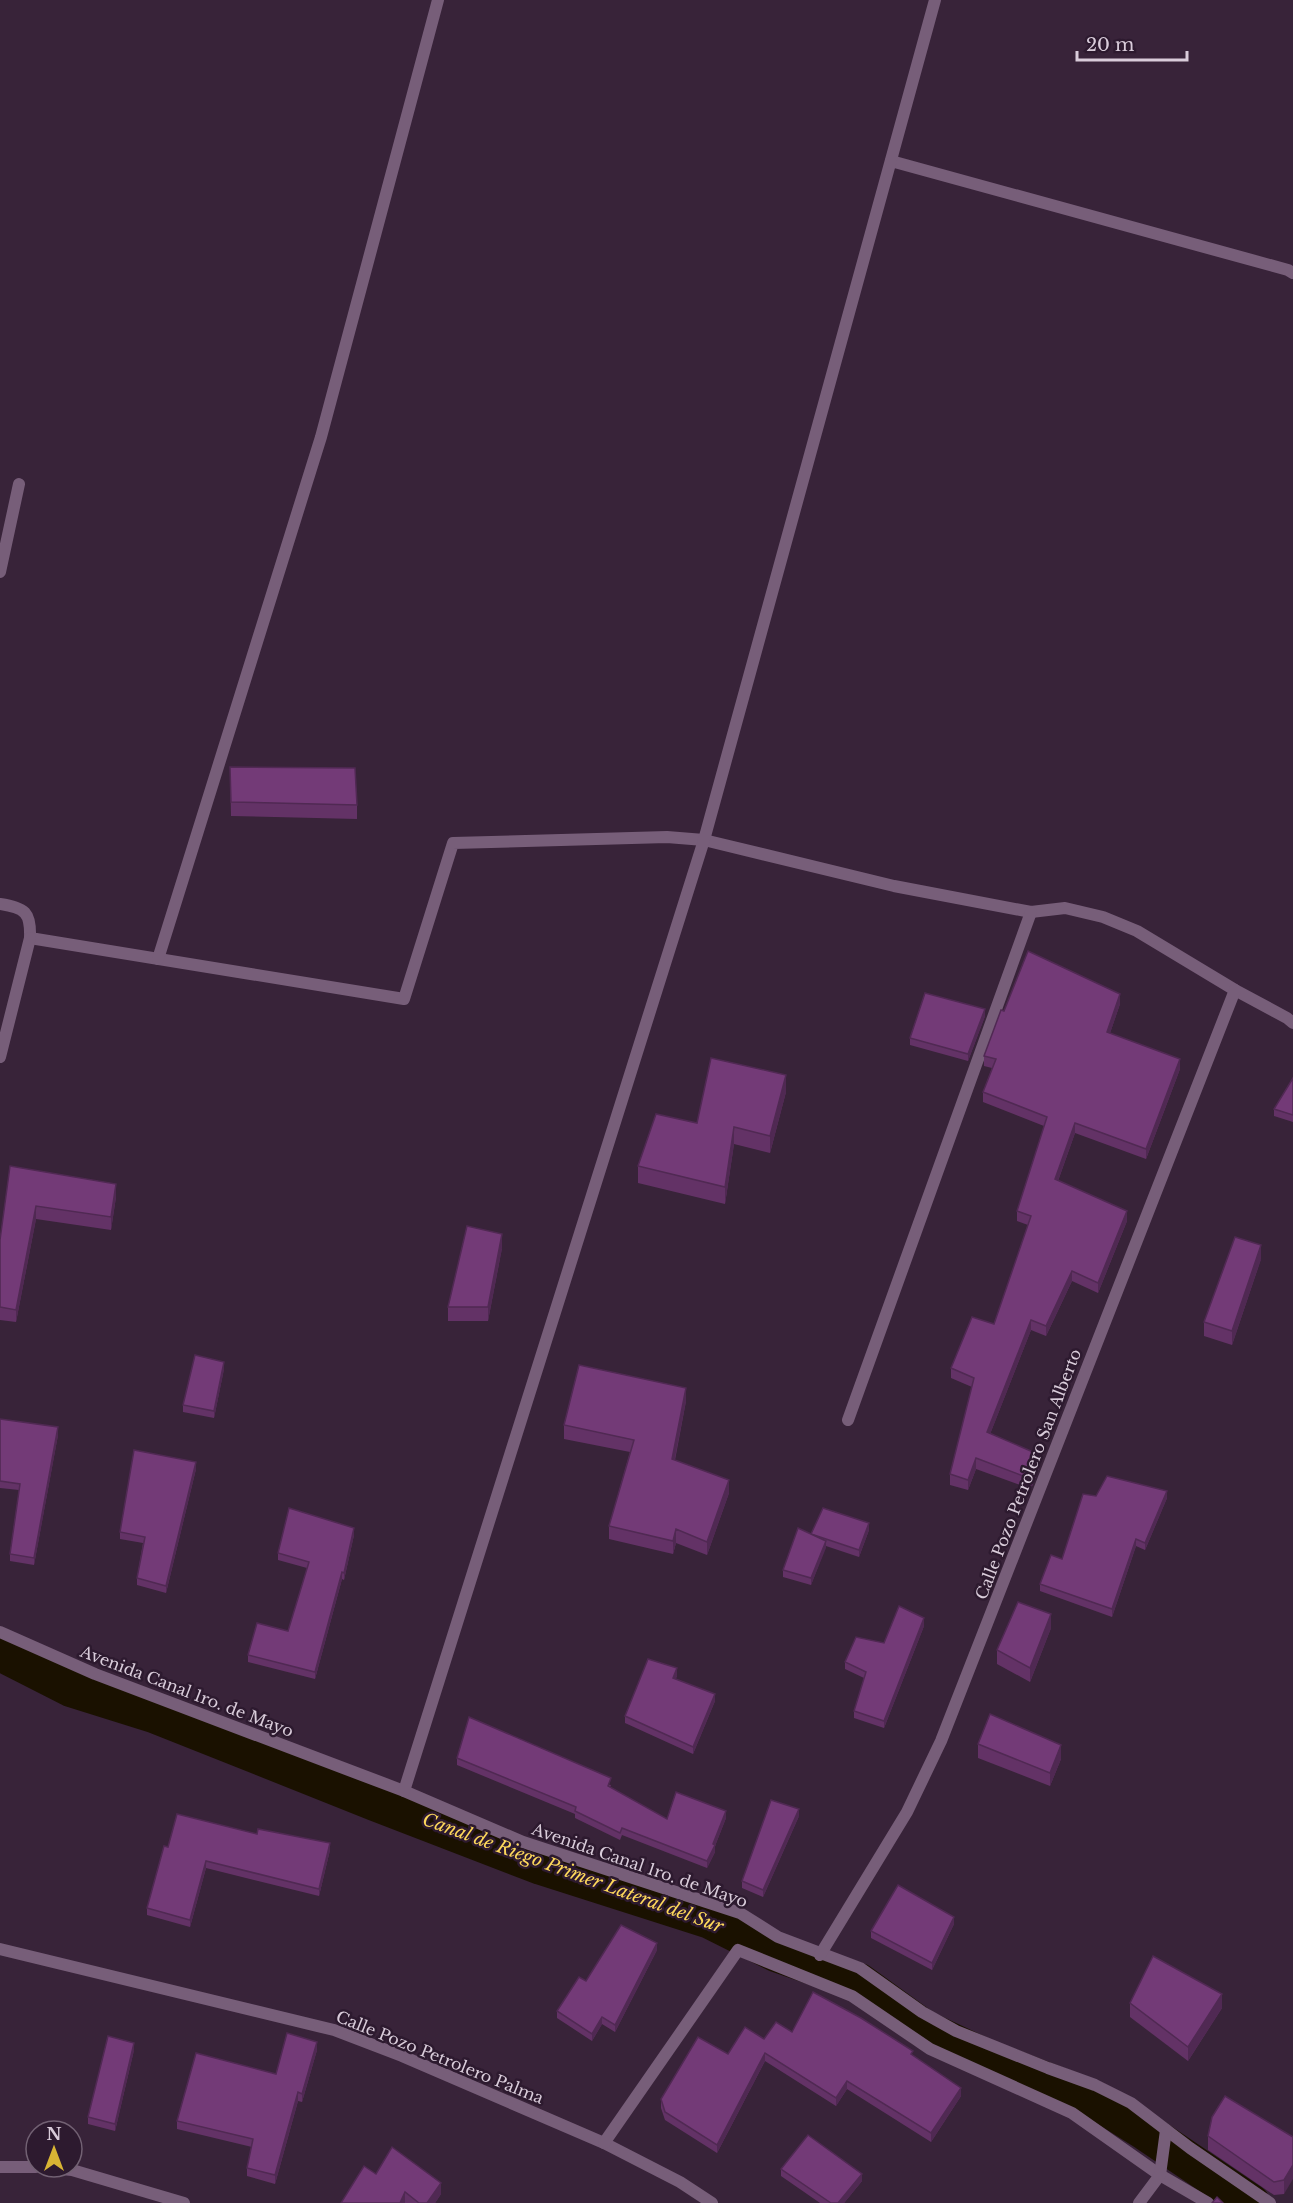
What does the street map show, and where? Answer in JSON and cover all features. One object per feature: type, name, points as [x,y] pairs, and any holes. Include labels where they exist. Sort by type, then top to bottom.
[{"type":"street","points":[[158,959],[321,437],[438,0]]},
{"type":"street","points":[[404,1791],[704,840],[935,0]]},
{"type":"street","points":[[891,161],[1293,273]]},
{"type":"street","points":[[0,572],[19,484]]},
{"type":"street","points":[[30,938],[404,999],[453,843],[667,837],[704,840],[894,886],[1030,912],[1065,908],[1103,917],[1137,931],[1293,1023]]},
{"type":"street","points":[[0,904],[14,906],[27,913],[31,922],[30,938],[0,1057]]},
{"type":"street","points":[[848,1420],[1030,912]]},
{"type":"street","name":"Calle Pozo Petrolero San Alberto","points":[[820,1954],[907,1812],[941,1741],[1235,990]]},
{"type":"street","name":"Avenida Canal 1ro. de Mayo","points":[[0,1632],[95,1674],[404,1791],[523,1842],[740,1913],[778,1937],[861,1968],[922,2012],[956,2031],[1095,2085],[1131,2103],[1270,2203]]},
{"type":"street","name":"Calle Pozo Petrolero Palma","points":[[0,1949],[334,2030],[402,2056],[604,2143],[680,2182],[712,2203]]},
{"type":"street","points":[[604,2143],[738,1950],[852,1995],[930,2049],[1072,2113],[1160,2175],[1208,2203]]},
{"type":"street","points":[[1139,2203],[1160,2175],[1166,2130]]},
{"type":"street","points":[[0,2168],[24,2167]]},
{"type":"street","points":[[84,2174],[184,2203]]},
{"type":"building","points":[[230,767],[355,768],[357,805],[231,802]]},
{"type":"building","points":[[1028,951],[1120,994],[1107,1032],[1180,1059],[1146,1149],[1075,1123],[1055,1179],[1127,1211],[1098,1283],[1072,1271],[1046,1326],[1031,1320],[987,1432],[1040,1455],[1031,1479],[976,1458],[968,1480],[950,1474],[974,1378],[951,1368],[972,1317],[994,1324],[1031,1216],[1017,1211],[1047,1117],[983,1092],[996,1059],[984,1056],[1001,1010],[1004,1011]]},
{"type":"building","points":[[925,993],[985,1009],[968,1054],[910,1038]]},
{"type":"building","points":[[711,1058],[786,1075],[770,1136],[734,1127],[725,1187],[638,1166],[656,1114],[697,1123]]},
{"type":"building","points":[[1293,1078],[1293,1115],[1274,1109]]},
{"type":"building","points":[[10,1166],[116,1184],[111,1217],[36,1206],[16,1310],[0,1307],[0,1240]]},
{"type":"building","points":[[467,1226],[502,1234],[488,1307],[448,1307]]},
{"type":"building","points":[[1235,1237],[1261,1245],[1232,1331],[1204,1322]]},
{"type":"building","points":[[195,1355],[224,1362],[214,1411],[183,1405]]},
{"type":"building","points":[[579,1365],[686,1388],[672,1459],[729,1480],[707,1542],[676,1529],[673,1541],[609,1526],[634,1440],[564,1425]]},
{"type":"building","points":[[0,1419],[58,1427],[34,1558],[10,1554],[20,1484],[0,1481]]},
{"type":"building","points":[[134,1450],[196,1462],[166,1586],[137,1578],[145,1537],[120,1532]]},
{"type":"building","points":[[1107,1476],[1167,1491],[1145,1543],[1136,1539],[1112,1609],[1040,1584],[1051,1555],[1062,1559],[1083,1494],[1096,1496]]},
{"type":"building","points":[[289,1508],[354,1528],[344,1573],[342,1572],[315,1672],[248,1655],[257,1623],[288,1631],[309,1562],[278,1553]]},
{"type":"building","points":[[823,1508],[869,1523],[859,1550],[811,1534]]},
{"type":"building","points":[[798,1528],[826,1541],[811,1578],[783,1570]]},
{"type":"building","points":[[1018,1602],[1051,1614],[1030,1668],[997,1650]]},
{"type":"building","points":[[899,1606],[924,1618],[884,1721],[854,1711],[866,1672],[845,1662],[856,1637],[884,1643]]},
{"type":"building","points":[[648,1659],[677,1668],[673,1678],[715,1694],[693,1747],[625,1716]]},
{"type":"building","points":[[990,1714],[1061,1745],[1050,1773],[978,1744]]},
{"type":"building","points":[[469,1717],[611,1778],[608,1786],[667,1819],[676,1792],[726,1811],[707,1861],[622,1828],[620,1833],[575,1811],[576,1807],[457,1758]]},
{"type":"building","points":[[771,1800],[799,1809],[763,1890],[742,1881]]},
{"type":"building","points":[[177,1814],[257,1834],[258,1829],[330,1843],[319,1889],[206,1861],[190,1920],[147,1908],[164,1846],[168,1847]]},
{"type":"building","points":[[898,1885],[954,1917],[932,1963],[871,1931]]},
{"type":"building","points":[[621,1925],[657,1943],[615,2025],[602,2017],[592,2034],[557,2011],[579,1977],[586,1981]]},
{"type":"building","points":[[1153,1956],[1222,1994],[1188,2047],[1130,2003]]},
{"type":"building","points":[[813,1992],[861,2018],[913,2051],[911,2054],[961,2088],[931,2133],[847,2081],[836,2098],[765,2053],[717,2145],[665,2112],[661,2099],[698,2037],[728,2054],[745,2027],[764,2039],[776,2022],[792,2032]]},
{"type":"building","points":[[287,2033],[317,2042],[302,2094],[298,2092],[275,2175],[247,2168],[253,2139],[177,2121],[196,2053],[276,2074]]},
{"type":"building","points":[[108,2036],[134,2043],[115,2124],[88,2117]]},
{"type":"building","points":[[1225,2096],[1293,2137],[1293,2165],[1284,2180],[1274,2182],[1208,2136],[1212,2117]]},
{"type":"building","points":[[808,2135],[862,2174],[838,2203],[831,2203],[781,2169]]},
{"type":"building","points":[[392,2147],[441,2183],[427,2203],[419,2203],[405,2192],[400,2203],[341,2203],[364,2166],[376,2174]]},
{"type":"building","points":[[1217,2197],[1223,2203],[1212,2203]]},
{"type":"waterway","name":"Canal de Riego Primer Lateral del Sur","points":[[0,1652],[71,1688],[154,1714],[541,1866],[710,1920],[776,1953],[859,1982],[924,2029],[986,2058],[1095,2100],[1251,2203]]}]
